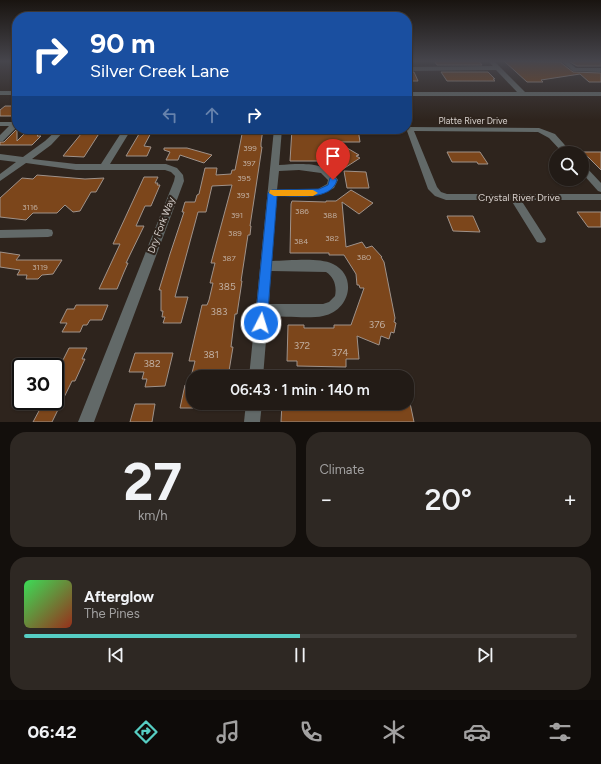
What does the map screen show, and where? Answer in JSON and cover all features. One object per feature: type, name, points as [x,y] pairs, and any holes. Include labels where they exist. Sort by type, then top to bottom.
[{"type":"street","points":[[510,81],[523,94]]},
{"type":"street","points":[[0,93],[12,93]]},
{"type":"street","points":[[412,94],[601,94]]},
{"type":"street","points":[[0,124],[12,124]]},
{"type":"street","points":[[1,136],[12,127]]},
{"type":"street","name":"Platte River Drive","points":[[412,130],[532,130],[546,132],[561,146]]},
{"type":"street","points":[[0,178],[25,161],[57,134]]},
{"type":"street","points":[[103,168],[124,134]]},
{"type":"street","points":[[257,370],[278,134]]},
{"type":"street","name":"Crystal River Drive","points":[[412,134],[431,183],[438,194],[446,197],[601,197]]},
{"type":"street","name":"Dry Fork Way","points":[[0,157],[55,165],[103,168],[166,167],[174,170],[179,178],[86,422]]},
{"type":"street","points":[[272,193],[320,192],[331,186],[333,180],[330,174],[319,168],[275,168]]},
{"type":"street","points":[[589,176],[601,189]]},
{"type":"street","points":[[514,197],[541,239]]},
{"type":"street","points":[[0,234],[48,233]]},
{"type":"street","points":[[262,310],[323,310],[333,306],[340,299],[342,293],[340,280],[337,273],[329,268],[321,266],[266,266]]},
{"type":"street","points":[[252,422],[253,410]]},
{"type":"building","points":[[447,81],[495,81],[447,81]]},
{"type":"building","points":[[526,81],[542,81],[543,82]]},
{"type":"building","points":[[588,81],[601,81],[601,82]]},
{"type":"building","points":[[5,106],[12,106],[12,116],[0,116],[0,110]]},
{"type":"building","points":[[12,134],[17,134],[17,141],[24,134],[39,134],[37,136],[41,136],[32,145],[0,145],[0,142],[4,142]]},
{"type":"building","points":[[81,134],[99,134],[84,157],[63,156]]},
{"type":"building","points":[[139,134],[150,134],[144,146],[151,147],[147,156],[126,156]]},
{"type":"building","points":[[242,134],[262,134],[262,147],[250,226],[250,235],[248,235],[237,314],[235,314],[231,347],[233,347],[229,370],[193,370],[195,361],[189,361],[202,305],[207,305],[209,300],[213,283],[210,283],[215,263],[211,263],[232,185],[212,186],[206,212],[198,212],[175,297],[188,297],[181,323],[163,323],[165,317],[162,317],[163,311],[161,311],[161,290],[159,290],[184,212],[182,212],[185,202],[195,202],[197,195],[199,194],[205,168],[217,168],[216,175],[231,174],[232,170],[235,170]]},
{"type":"building","points":[[292,134],[359,134],[360,142],[337,142],[359,155],[356,156],[360,158],[343,169],[331,161],[290,161]]},
{"type":"building","points":[[164,148],[187,148],[212,155],[204,163],[180,155],[178,160],[166,160],[170,152],[164,150]]},
{"type":"building","points":[[447,152],[480,152],[488,164],[478,164],[477,162],[452,162]]},
{"type":"building","points":[[589,152],[601,152],[601,170],[589,158]]},
{"type":"building","points":[[344,171],[366,172],[369,188],[347,188]]},
{"type":"building","points":[[37,175],[85,179],[104,178],[96,192],[91,192],[80,211],[73,212],[65,205],[57,213],[33,213],[26,220],[0,217],[0,198],[22,178],[33,179]]},
{"type":"building","points":[[144,177],[158,177],[155,183],[160,185],[151,206],[145,206],[136,226],[144,226],[126,263],[128,263],[117,289],[99,289],[120,244],[113,244]]},
{"type":"building","points":[[351,190],[373,203],[359,214],[342,202],[346,247],[362,242],[366,248],[372,246],[382,257],[395,318],[394,322],[396,323],[394,333],[391,332],[389,339],[381,336],[379,345],[357,336],[359,359],[346,359],[346,367],[297,366],[297,361],[287,361],[288,325],[304,325],[304,328],[334,328],[334,325],[351,325],[364,288],[360,288],[359,285],[357,285],[356,274],[344,255],[329,255],[329,253],[290,253],[291,204],[292,201],[336,201]]},
{"type":"building","points":[[577,212],[601,212],[601,227],[588,227]]},
{"type":"building","points":[[447,216],[473,216],[480,232],[453,231]]},
{"type":"building","points":[[0,252],[20,255],[16,260],[62,260],[53,274],[42,275],[38,279],[26,279],[27,275],[17,275],[20,270],[0,267]]},
{"type":"building","points":[[76,305],[108,305],[102,320],[90,320],[87,325],[83,325],[80,332],[62,332],[67,323],[60,323],[67,309],[74,309]]},
{"type":"building","points":[[69,348],[87,348],[82,359],[85,359],[75,381],[72,381],[64,397],[64,358]]},
{"type":"building","points":[[135,353],[173,353],[165,386],[145,387],[147,379],[142,379],[144,372],[129,372]]},
{"type":"building","points":[[185,385],[186,385],[186,408],[180,408]]},
{"type":"building","points":[[135,404],[155,404],[152,422],[130,422]]},
{"type":"building","points":[[39,410],[58,410],[52,422],[33,422]]},
{"type":"building","points":[[282,410],[411,410],[414,422],[281,422]]},
{"type":"slow traffic","points":[[274,193],[313,193]]},
{"type":"route","points":[[261,323],[272,193],[315,193],[325,191],[331,186],[333,180]]}]
